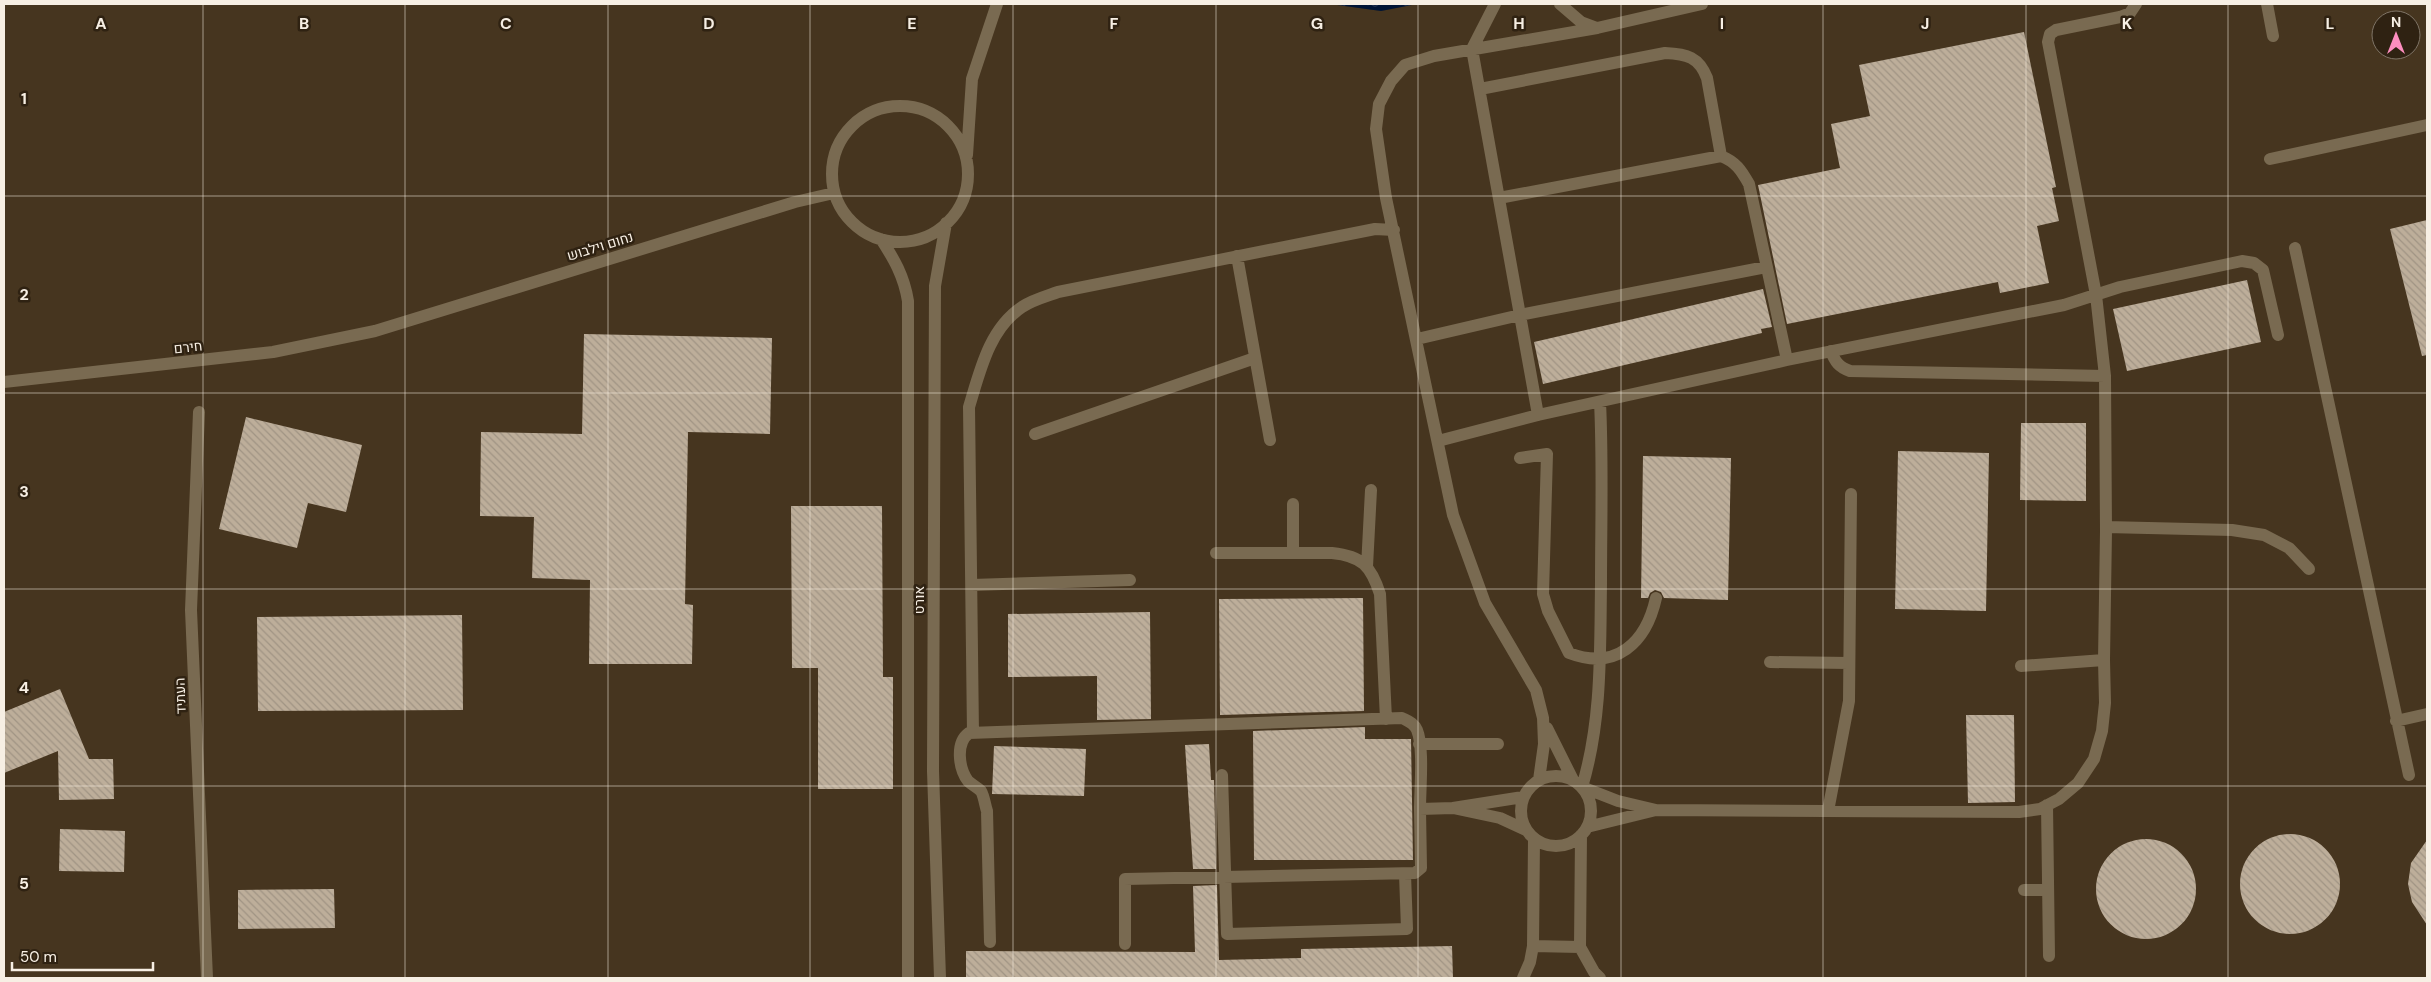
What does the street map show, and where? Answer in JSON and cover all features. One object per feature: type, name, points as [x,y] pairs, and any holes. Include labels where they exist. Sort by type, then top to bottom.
[{"type":"street","points":[[967,160],[959,140],[945,123],[933,115],[905,106],[883,108],[863,116],[847,131],[836,150],[831,171],[834,193],[843,212],[857,227],[881,239],[895,242],[916,240],[935,232],[946,223],[962,201],[968,181],[967,160],[972,79],[997,4]]},
{"type":"street","points":[[1495,4],[1472,50],[1538,415]]},
{"type":"street","points":[[1560,4],[1581,22],[1597,28]]},
{"type":"street","points":[[1539,780],[1544,744],[1543,718],[1536,690],[1486,603],[1453,515],[1386,198],[1376,129],[1379,104],[1391,81],[1405,65],[1434,56],[1597,28],[1702,4]]},
{"type":"street","points":[[1522,978],[1530,962],[1533,946],[1530,834],[1522,820],[1520,809],[1523,797],[1529,787],[1539,780],[1550,776],[1562,776],[1618,801],[1656,810],[2019,812],[2040,809],[2059,799],[2078,783],[2094,759],[2102,731],[2105,703],[2105,376],[2096,295],[2048,42],[2050,34],[2056,30],[2120,18],[2130,13],[2136,4]]},
{"type":"street","points":[[2267,4],[2273,36]]},
{"type":"street","points":[[1480,89],[1666,53],[1682,54],[1694,59],[1703,66],[1707,78],[1721,156]]},
{"type":"street","points":[[2270,159],[2427,125]]},
{"type":"street","points":[[1499,198],[1721,156],[1732,160],[1741,170],[1749,184],[1787,360]]},
{"type":"street","name":"נחום וילבוש","points":[[375,331],[795,202],[834,193]]},
{"type":"street","name":"אורט","points":[[940,978],[933,771],[935,286],[946,223]]},
{"type":"street","points":[[973,733],[969,407],[982,364],[997,332],[1022,306],[1058,292],[1375,229],[1394,230]]},
{"type":"street","name":"אורט","points":[[881,239],[898,265],[905,283],[908,300],[908,978]]},
{"type":"street","points":[[2296,248],[2409,775]]},
{"type":"street","points":[[1237,256],[1270,440]]},
{"type":"street","points":[[1438,441],[1538,415],[1787,360],[2064,305],[2120,287],[2242,261],[2254,263],[2263,270],[2278,335]]},
{"type":"street","points":[[1417,339],[1520,315],[1766,267]]},
{"type":"street","name":"חירם","points":[[4,382],[273,352],[375,331]]},
{"type":"street","points":[[1831,351],[1834,361],[1840,367],[1850,371],[2105,376]]},
{"type":"street","points":[[1035,434],[1255,358]]},
{"type":"street","points":[[1578,783],[1588,767],[1599,696],[1602,449],[1600,402]]},
{"type":"street","name":"העתיד","points":[[199,412],[191,610],[207,978]]},
{"type":"street","points":[[1520,458],[1547,454],[1543,594],[1548,612],[1569,652],[1580,657],[1600,657],[1619,655],[1632,647],[1645,628],[1656,598]]},
{"type":"street","points":[[1367,567],[1371,490]]},
{"type":"street","points":[[1828,811],[1849,701],[1851,494]]},
{"type":"street","points":[[1292,504],[1293,552]]},
{"type":"street","points":[[2106,527],[2232,530],[2264,535],[2289,548],[2309,569]]},
{"type":"street","points":[[1216,553],[1293,552],[1351,555],[1367,567],[1375,578],[1380,594],[1386,719]]},
{"type":"street","points":[[972,584],[1130,580]]},
{"type":"street","points":[[2021,666],[2104,660]]},
{"type":"street","points":[[1770,662],[1849,663]]},
{"type":"street","points":[[2396,721],[2427,714]]},
{"type":"street","points":[[990,942],[987,810],[982,792],[969,782],[962,770],[960,746],[963,737],[968,733],[1183,728],[1402,718],[1411,722],[1417,729],[1419,744],[1421,868],[1415,873],[1125,880],[1125,944]]},
{"type":"street","points":[[1543,718],[1578,783],[1589,797],[1591,809],[1584,831],[1580,947],[1594,972],[1600,978]]},
{"type":"street","points":[[1419,744],[1498,744]]},
{"type":"street","points":[[1222,775],[1227,934],[1407,929],[1405,874]]},
{"type":"street","points":[[1420,809],[1453,808],[1523,797]]},
{"type":"street","points":[[2047,805],[2049,956]]},
{"type":"street","points":[[1453,808],[1500,818],[1555,846],[1567,844],[1584,831],[1656,810]]},
{"type":"street","points":[[2024,890],[2048,890]]},
{"type":"street","points":[[1533,946],[1580,947]]},
{"type":"shaded area","points":[[4,4],[1330,4],[1381,11],[1417,4],[2427,4],[2427,978],[4,978]]},
{"type":"water","points":[[1330,4],[1417,4],[1381,11]]},
{"type":"building","points":[[2024,32],[2056,187],[2052,188],[2059,221],[2037,226],[2049,283],[2000,293],[1998,282],[1787,324],[1758,185],[1840,168],[1831,124],[1870,116],[1859,65]]},
{"type":"building","points":[[2427,220],[2427,355],[2422,356],[2390,229]]},
{"type":"building","points":[[2247,280],[2261,342],[2127,371],[2113,309]]},
{"type":"building","points":[[1763,289],[1772,327],[1761,329],[1762,333],[1543,384],[1534,342]]},
{"type":"building","points":[[584,334],[772,338],[770,434],[688,432],[685,604],[693,605],[692,664],[589,664],[590,580],[532,578],[534,517],[480,516],[481,432],[582,434]]},
{"type":"building","points":[[246,417],[362,445],[346,512],[308,503],[297,548],[219,529]]},
{"type":"building","points":[[2021,423],[2086,423],[2086,501],[2020,500]]},
{"type":"building","points":[[1898,451],[1989,453],[1986,611],[1895,609]]},
{"type":"building","points":[[1643,456],[1731,458],[1728,600],[1664,598],[1661,592],[1655,590],[1650,593],[1648,598],[1641,598]]},
{"type":"building","points":[[791,506],[882,506],[883,677],[893,677],[893,789],[818,789],[818,668],[792,668]]},
{"type":"building","points":[[1363,598],[1364,711],[1220,715],[1219,599]]},
{"type":"building","points":[[1150,612],[1151,719],[1097,720],[1097,676],[1008,677],[1008,614]]},
{"type":"building","points":[[462,615],[463,710],[258,711],[257,617]]},
{"type":"building","points":[[60,689],[89,759],[113,759],[114,799],[59,800],[58,751],[4,773],[4,712]]},
{"type":"building","points":[[1966,715],[2014,715],[2015,802],[1968,803]]},
{"type":"building","points":[[1365,727],[1365,739],[1411,739],[1413,860],[1254,860],[1253,731]]},
{"type":"building","points":[[1209,744],[1211,780],[1214,780],[1216,869],[1193,869],[1185,745]]},
{"type":"building","points":[[994,746],[1086,749],[1084,796],[992,794]]},
{"type":"building","points":[[60,829],[125,831],[124,872],[59,871]]},
{"type":"building","points":[[2290,834],[2300,835],[2318,842],[2332,856],[2339,874],[2339,894],[2332,912],[2318,926],[2300,933],[2290,934],[2280,933],[2262,926],[2248,912],[2241,894],[2240,884],[2241,874],[2248,856],[2262,842],[2280,835]]},
{"type":"building","points":[[2146,839],[2156,840],[2174,847],[2188,861],[2195,879],[2195,899],[2188,917],[2174,931],[2156,938],[2146,939],[2136,938],[2118,931],[2104,917],[2097,899],[2096,889],[2097,879],[2104,861],[2118,847],[2136,840]]},
{"type":"building","points":[[2427,840],[2427,925],[2412,902],[2408,884],[2411,863]]},
{"type":"building","points":[[1217,885],[1219,960],[1301,958],[1301,949],[1452,946],[1453,978],[966,978],[966,951],[1195,952],[1193,886]]},
{"type":"building","points":[[334,889],[335,928],[238,929],[238,890]]}]
